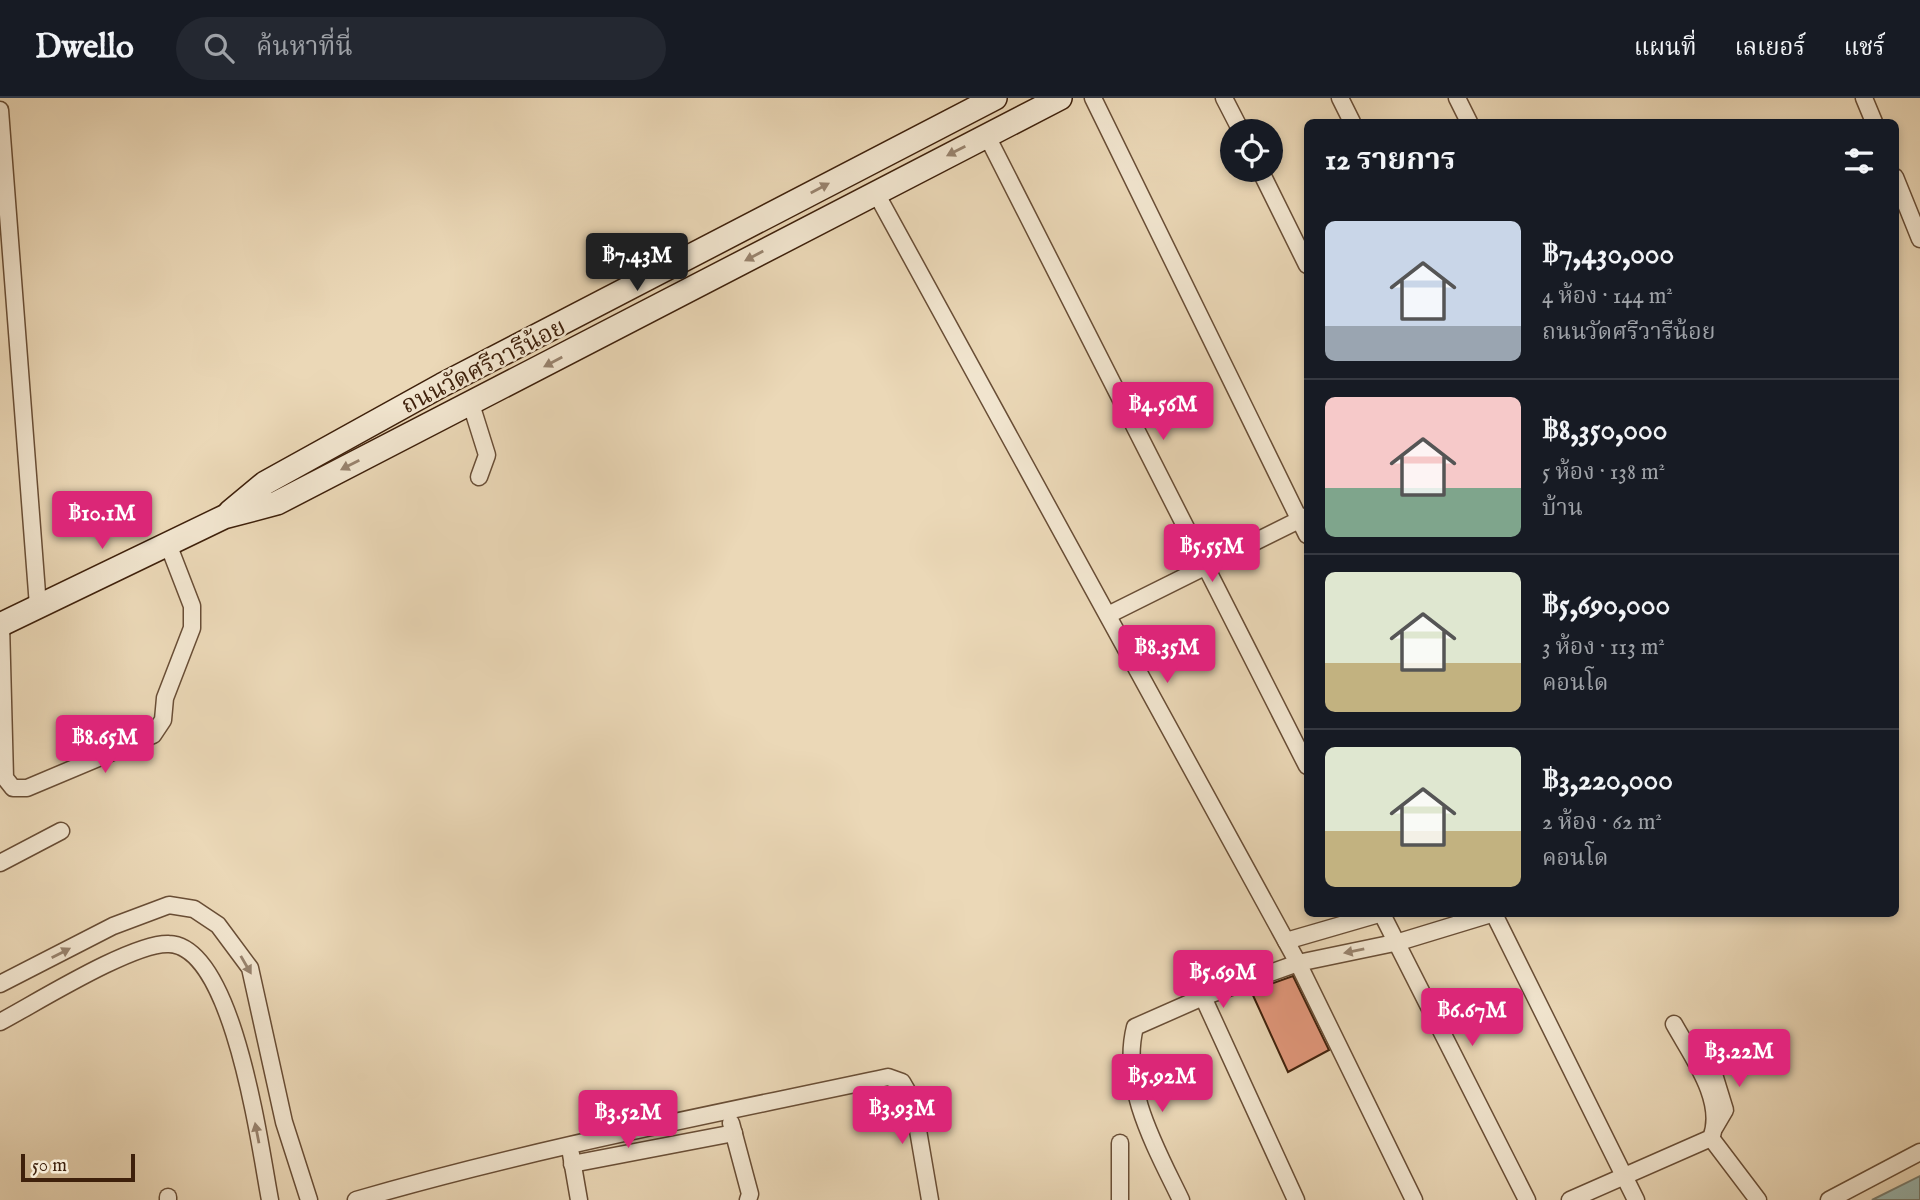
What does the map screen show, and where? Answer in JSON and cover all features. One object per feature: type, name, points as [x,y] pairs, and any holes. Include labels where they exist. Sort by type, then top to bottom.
[{"type":"main road","name":"ถนนวัดศรีวารีน้อย","points":[[224,517],[265,483],[442,385],[995,98]]},
{"type":"main road","name":"ถนนวัดศรีวารีน้อย","points":[[1,624],[224,517],[277,503],[1060,98]]},
{"type":"main road","points":[[442,385],[464,408]]},
{"type":"street","points":[[1093,98],[1303,518],[1108,615]]},
{"type":"street","points":[[1224,98],[1235,119]]},
{"type":"street","points":[[1340,98],[1350,119]]},
{"type":"street","points":[[1457,98],[1468,119]]},
{"type":"street","points":[[1864,98],[1873,119]]},
{"type":"street","points":[[0,110],[38,606]]},
{"type":"street","points":[[987,136],[1304,760]]},
{"type":"street","points":[[1266,182],[1304,259]]},
{"type":"street","points":[[1899,187],[1920,239]]},
{"type":"street","points":[[876,193],[1298,963],[1414,1200]]},
{"type":"street","points":[[464,408],[486,455],[479,477]]},
{"type":"street","points":[[1,624],[5,778],[13,788],[27,788],[153,736],[163,720],[165,698],[192,628],[187,590],[168,544]]},
{"type":"street","points":[[0,863],[61,831]]},
{"type":"street","points":[[0,984],[113,926],[169,905],[202,914],[218,925],[250,968],[284,1122],[309,1200]]},
{"type":"street","points":[[1286,941],[1370,917]]},
{"type":"street","points":[[1383,917],[1399,942],[1527,1200]]},
{"type":"street","points":[[1181,1200],[1147,1130],[1137,1092],[1130,1046],[1135,1027],[1203,997],[1298,963],[1399,942],[1482,917]]},
{"type":"street","points":[[1494,917],[1636,1200]]},
{"type":"street","points":[[0,1022],[134,951],[157,945],[179,945],[194,954],[207,967],[233,1026],[270,1200]]},
{"type":"street","points":[[1203,997],[1296,1200]]},
{"type":"street","points":[[233,1026],[262,1014]]},
{"type":"street","points":[[1674,1024],[1712,1099],[1713,1132],[1758,1200]]},
{"type":"street","points":[[1570,1200],[1713,1132],[1725,1110],[1705,1045]]},
{"type":"street","points":[[356,1200],[569,1145],[888,1077],[902,1082],[913,1101],[930,1200]]},
{"type":"street","points":[[728,1111],[750,1194],[748,1200]]},
{"type":"street","points":[[572,1164],[734,1133]]},
{"type":"street","points":[[1120,1143],[1120,1200]]},
{"type":"street","points":[[569,1145],[579,1200]]},
{"type":"street","points":[[1829,1200],[1920,1152]]},
{"type":"water","points":[[1920,1176],[1920,1200],[1872,1200]]},
{"type":"building","points":[[1293,976],[1329,1050],[1288,1072],[1251,991]]}]
